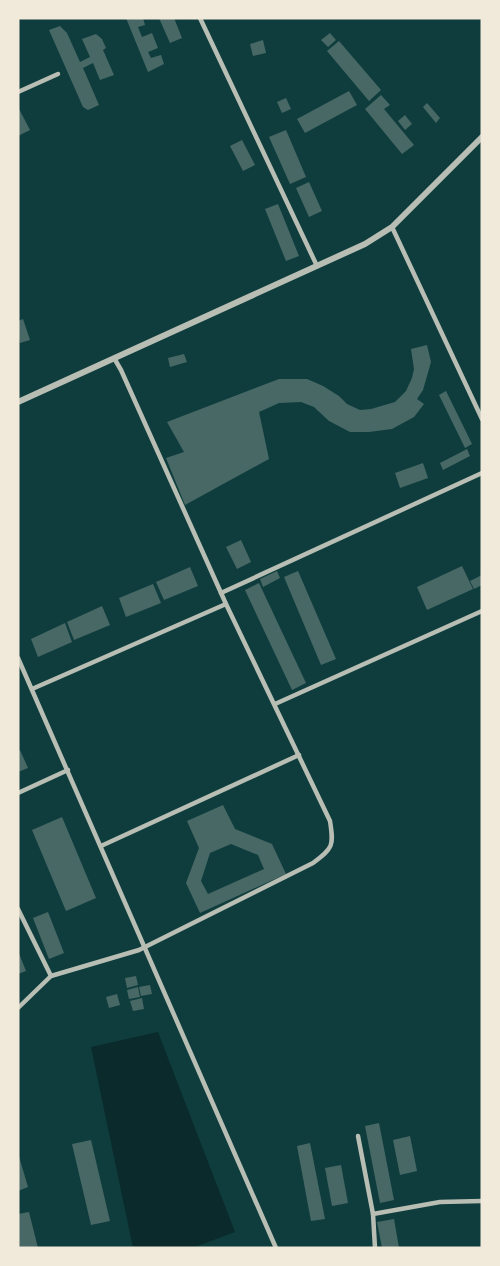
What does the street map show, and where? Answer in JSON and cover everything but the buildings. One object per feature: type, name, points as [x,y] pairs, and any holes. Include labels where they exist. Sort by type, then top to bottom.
[{"type":"street","points":[[200,18],[317,266]]},
{"type":"street","points":[[18,92],[58,74]]},
{"type":"street","points":[[18,402],[365,244],[392,227],[482,137]]},
{"type":"street","points":[[392,227],[482,419]]},
{"type":"street","points":[[18,1008],[51,976],[139,950],[314,863],[329,851],[333,838],[330,821],[226,604],[114,358]]},
{"type":"street","points":[[221,593],[482,473]]},
{"type":"street","points":[[32,689],[226,604]]},
{"type":"street","points":[[275,704],[482,611]]},
{"type":"street","points":[[18,658],[276,1248]]},
{"type":"street","points":[[101,846],[299,755]]},
{"type":"street","points":[[18,793],[68,770]]},
{"type":"street","points":[[18,909],[51,976]]},
{"type":"street","points":[[358,1136],[373,1214],[375,1248]]},
{"type":"street","points":[[373,1214],[440,1202],[482,1201]]},
{"type":"water","points":[[158,1032],[235,1232],[192,1248],[133,1248],[91,1047]]}]
